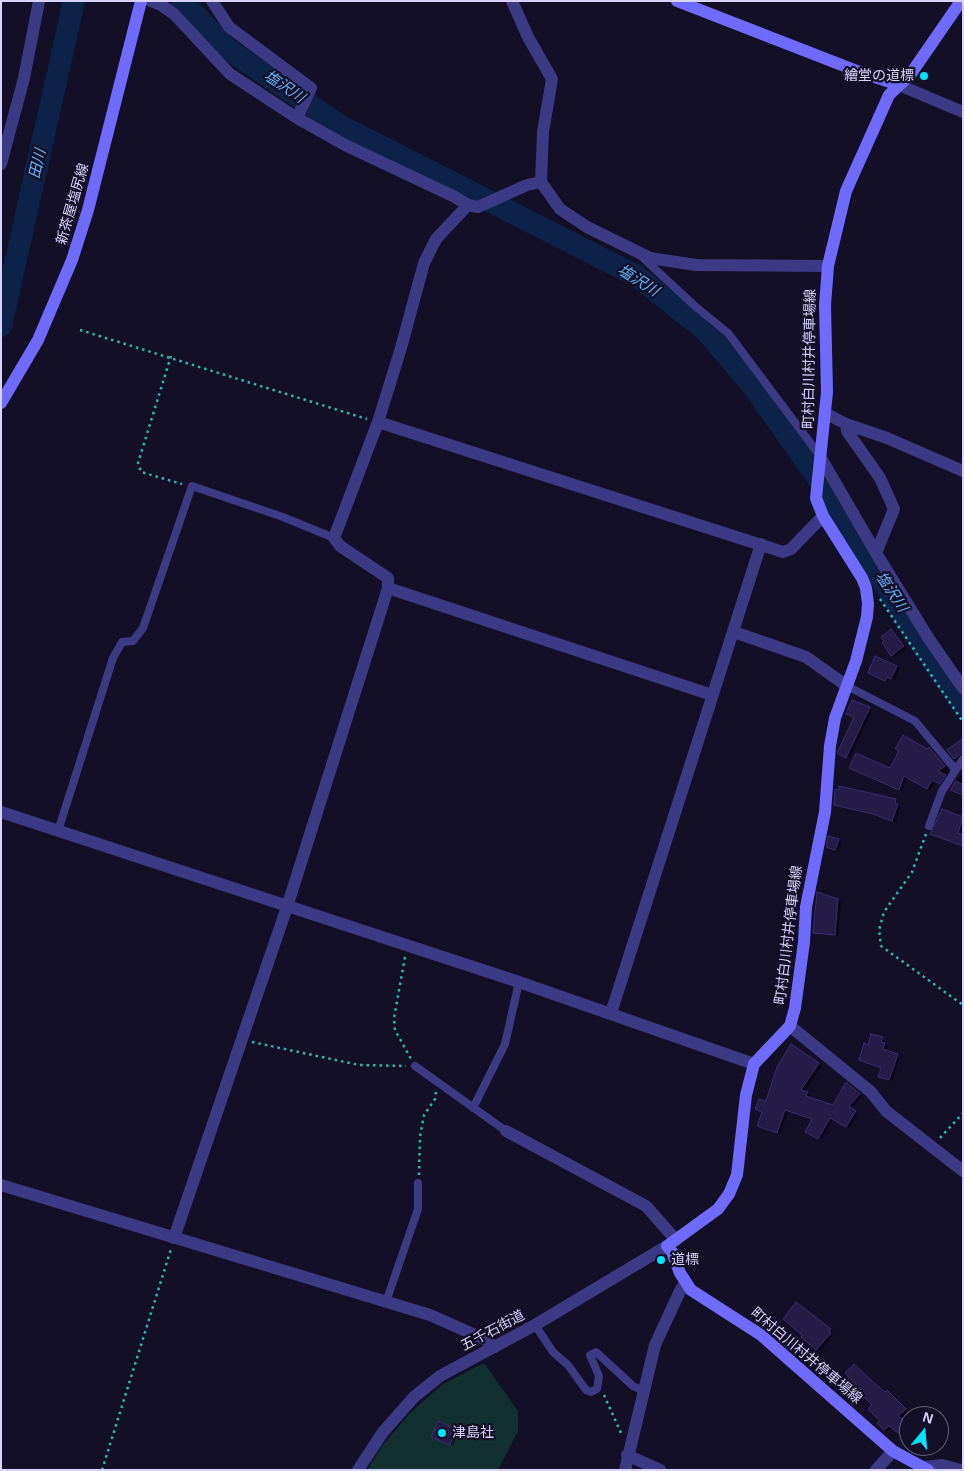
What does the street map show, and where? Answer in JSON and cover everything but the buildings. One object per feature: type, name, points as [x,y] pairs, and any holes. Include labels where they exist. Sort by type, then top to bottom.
[{"type":"main road","name":"新茶屋塩尻線","points":[[1,403],[38,340],[72,260],[88,210],[141,1]]},
{"type":"main road","points":[[677,1],[857,71],[899,85],[910,75],[961,1]]},
{"type":"main road","name":"町村白川村井停車場線","points":[[672,1243],[718,1209],[734,1185],[741,1151],[746,1095],[754,1064],[790,1026],[800,978],[806,907],[825,812],[830,746],[835,718],[856,661],[867,617],[866,588],[847,551],[823,516],[816,491],[826,413],[825,305],[828,266],[846,191],[889,95],[899,85]]},
{"type":"main road","points":[[672,1243],[685,1283]]},
{"type":"main road","name":"町村白川村井停車場線","points":[[685,1283],[691,1290],[761,1335],[893,1451],[926,1469]]},
{"type":"street","points":[[1,164],[24,78],[39,1]]},
{"type":"street","points":[[151,1],[174,14],[230,74],[297,118],[344,145],[473,206]]},
{"type":"street","points":[[212,1],[229,27],[277,65],[311,88],[297,118]]},
{"type":"street","points":[[512,1],[528,37],[552,79],[543,132],[541,182],[560,209],[587,227],[650,258],[696,265],[828,266]]},
{"type":"street","points":[[899,85],[963,112]]},
{"type":"street","points":[[174,1238],[287,907],[388,588],[388,578],[340,546],[334,538],[378,422],[401,348],[424,263],[436,239],[473,206],[527,185],[541,182]]},
{"type":"street","points":[[826,413],[846,424],[887,438],[963,470]]},
{"type":"street","points":[[378,422],[783,552],[791,549],[823,516]]},
{"type":"street","points":[[846,424],[847,431],[880,478],[894,509],[876,553]]},
{"type":"street","points":[[821,460],[929,640],[963,688]]},
{"type":"street","points":[[611,1013],[761,544]]},
{"type":"street","points":[[388,588],[712,695]]},
{"type":"street","points":[[734,632],[806,657],[847,686]]},
{"type":"street","points":[[1,812],[519,982],[754,1064]]},
{"type":"street","points":[[790,1026],[841,1065],[871,1092],[886,1111],[963,1171]]},
{"type":"street","points":[[506,1131],[646,1206],[672,1243]]},
{"type":"street","points":[[1,1186],[430,1315],[484,1339],[495,1347]]},
{"type":"street","name":"五千石街道","points":[[358,1470],[384,1432],[414,1397],[440,1376],[535,1326],[672,1243]]},
{"type":"street","points":[[625,1470],[654,1345],[685,1283]]},
{"type":"street","points":[[876,1470],[893,1451]]},
{"type":"street","points":[[628,1452],[660,1470]]},
{"type":"street","points":[[926,1469],[942,1465],[961,1470]]},
{"type":"lane","points":[[640,254],[642,259],[728,333],[821,460]]},
{"type":"lane","points":[[58,831],[113,658],[122,642],[133,641],[143,628],[192,486],[283,517],[334,538]]},
{"type":"lane","points":[[847,686],[915,721],[955,769]]},
{"type":"lane","points":[[929,826],[942,791],[963,759]]},
{"type":"lane","points":[[473,1108],[504,1044],[519,982]]},
{"type":"lane","points":[[415,1066],[506,1131]]},
{"type":"lane","points":[[386,1302],[418,1210],[418,1183]]},
{"type":"lane","points":[[535,1326],[553,1352],[568,1365],[586,1390],[591,1392],[597,1389],[599,1376],[590,1355],[596,1352],[633,1386],[643,1391]]},
{"type":"path","points":[[80,330],[171,356],[378,422]]},
{"type":"path","points":[[171,356],[138,464],[142,472],[192,486]]},
{"type":"path","points":[[866,588],[876,593],[963,722]]},
{"type":"path","points":[[929,826],[912,872],[884,912],[879,930],[881,946],[963,1005]]},
{"type":"path","points":[[242,1040],[359,1065],[415,1066],[396,1030],[394,1018],[407,946]]},
{"type":"path","points":[[418,1183],[421,1130],[424,1116],[434,1099],[437,1083]]},
{"type":"path","points":[[932,1147],[963,1112]]},
{"type":"path","points":[[102,1470],[174,1238]]},
{"type":"path","points":[[598,1382],[628,1452]]},
{"type":"green space","points":[[484,1363],[518,1411],[518,1431],[498,1470],[367,1470],[382,1446],[410,1413],[443,1384]]},
{"type":"waterway","name":"田川","points":[[1,326],[74,1]]},
{"type":"waterway","name":"塩沢川","points":[[182,1],[228,49],[341,126],[637,276],[706,331],[752,385],[829,494],[918,639],[963,705]]},
{"type":"place","name":"繪堂の道標","points":[[924,76]]},
{"type":"place","name":"道標","points":[[661,1260]]},
{"type":"place","name":"津島社","points":[[442,1433]]}]
